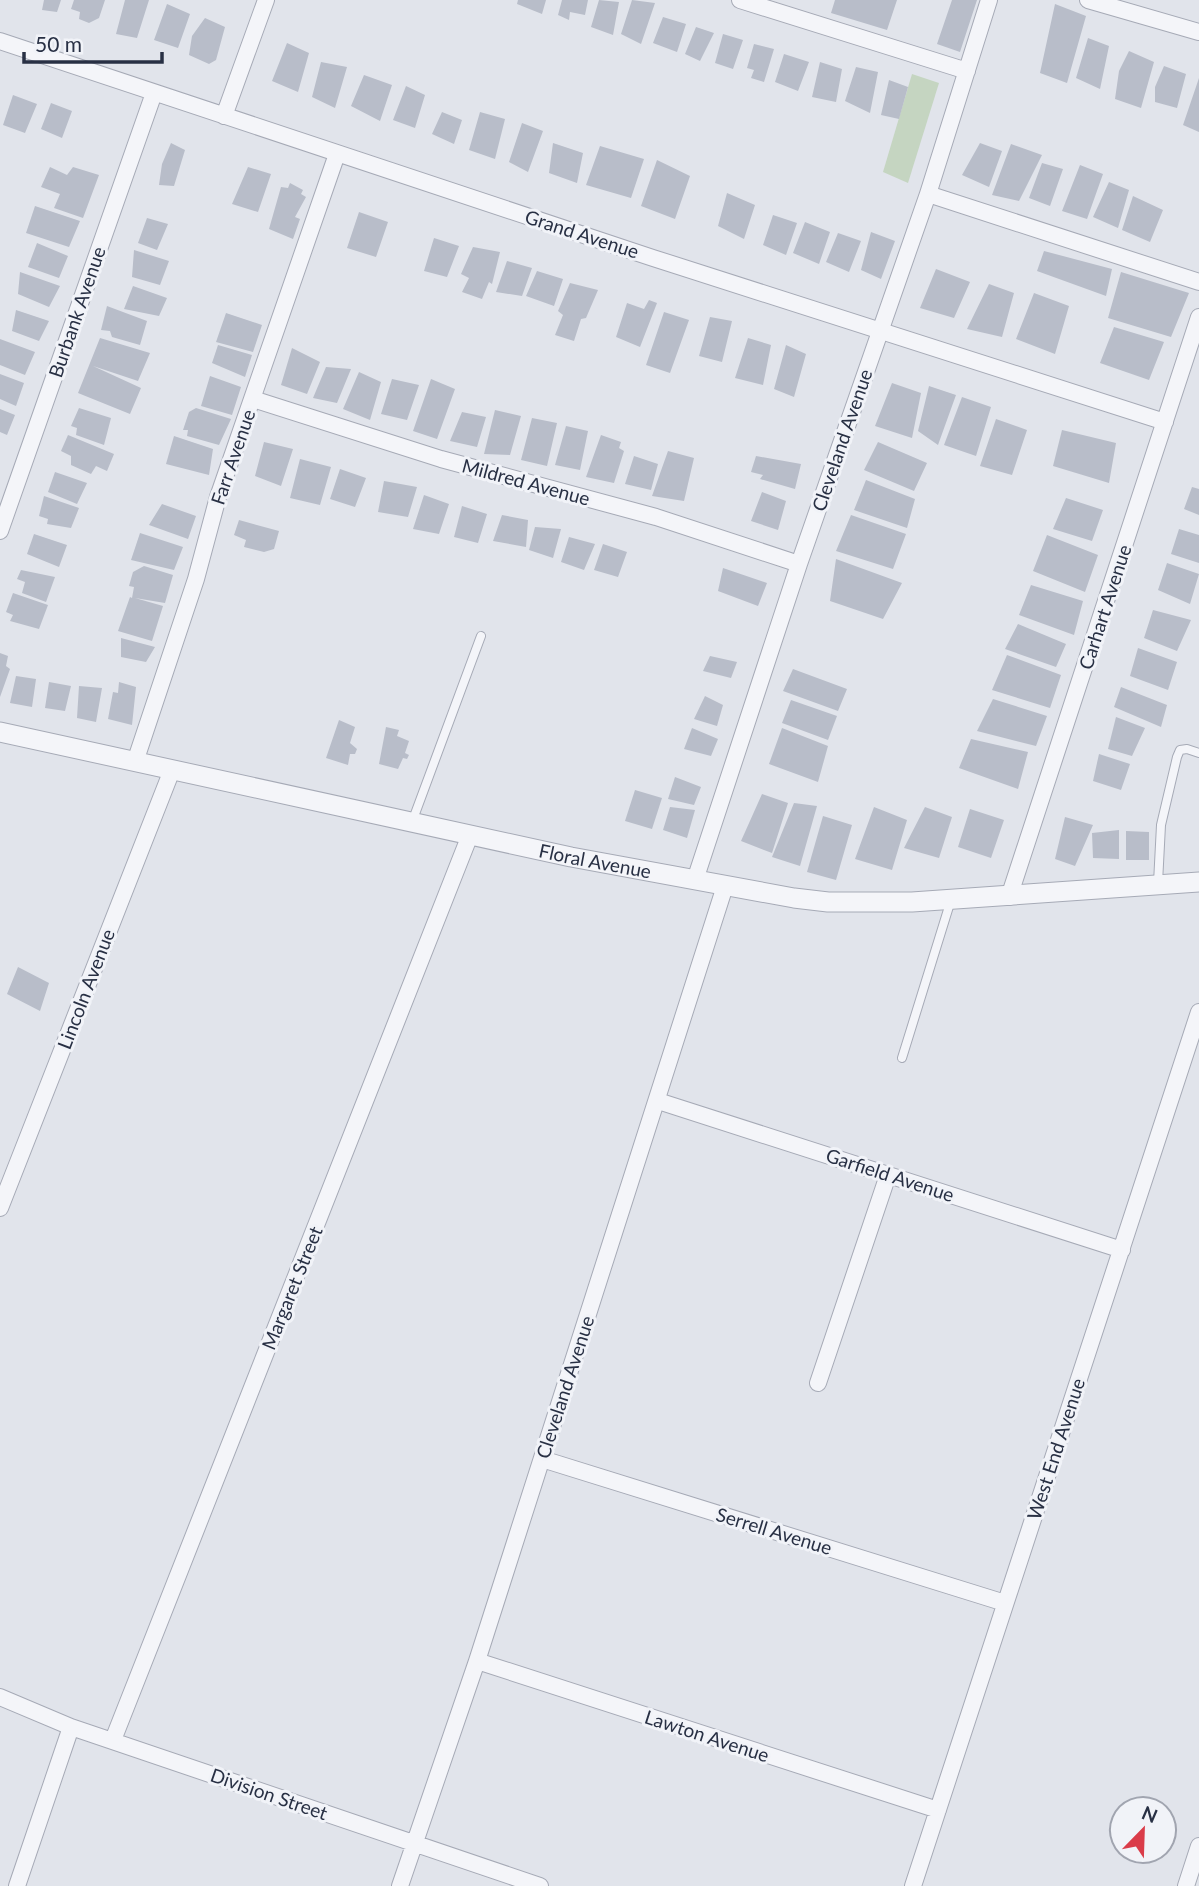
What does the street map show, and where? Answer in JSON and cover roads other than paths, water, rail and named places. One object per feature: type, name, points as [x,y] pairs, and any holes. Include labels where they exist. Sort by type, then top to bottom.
[{"type":"street","points":[[224,116],[265,0]]},
{"type":"street","points":[[740,0],[967,71]]},
{"type":"street","name":"Cleveland Avenue","points":[[695,880],[799,564],[928,194],[989,0]]},
{"type":"street","points":[[1088,0],[1199,32]]},
{"type":"street","name":"Grand Avenue","points":[[0,41],[337,154],[1166,422]]},
{"type":"street","name":"Burbank Avenue","points":[[0,531],[154,93]]},
{"type":"street","name":"Farr Avenue","points":[[135,762],[253,399],[337,154]]},
{"type":"street","points":[[928,194],[1199,282]]},
{"type":"street","name":"Carhart Avenue","points":[[1009,897],[1199,317]]},
{"type":"street","name":"Mildred Avenue","points":[[253,399],[441,459],[656,517],[799,564]]},
{"type":"street","name":"Floral Avenue","points":[[0,732],[470,835],[725,886],[828,902],[1009,897],[1199,882]]},
{"type":"street","name":"Lincoln Avenue","points":[[0,1208],[172,770]]},
{"type":"street","name":"Margaret Street","points":[[113,1740],[470,835]]},
{"type":"street","name":"Cleveland Avenue","points":[[400,1886],[477,1661],[725,886]]},
{"type":"street","name":"West End Avenue","points":[[913,1886],[1199,1012]]},
{"type":"street","name":"Garfield Avenue","points":[[658,1101],[1122,1250]]},
{"type":"street","points":[[818,1383],[888,1175]]},
{"type":"street","name":"Serrell Avenue","points":[[542,1459],[1005,1603]]},
{"type":"street","name":"Lawton Avenue","points":[[477,1661],[938,1810]]},
{"type":"street","name":"Division Street","points":[[0,1697],[71,1727],[540,1886]]},
{"type":"street","points":[[18,1886],[71,1727]]},
{"type":"street","points":[[1185,1886],[1199,1846]]},
{"type":"lane","points":[[412,822],[481,636]]},
{"type":"lane","points":[[1157,886],[1161,825],[1177,757],[1180,750],[1199,752]]},
{"type":"lane","points":[[902,1058],[950,900]]}]
